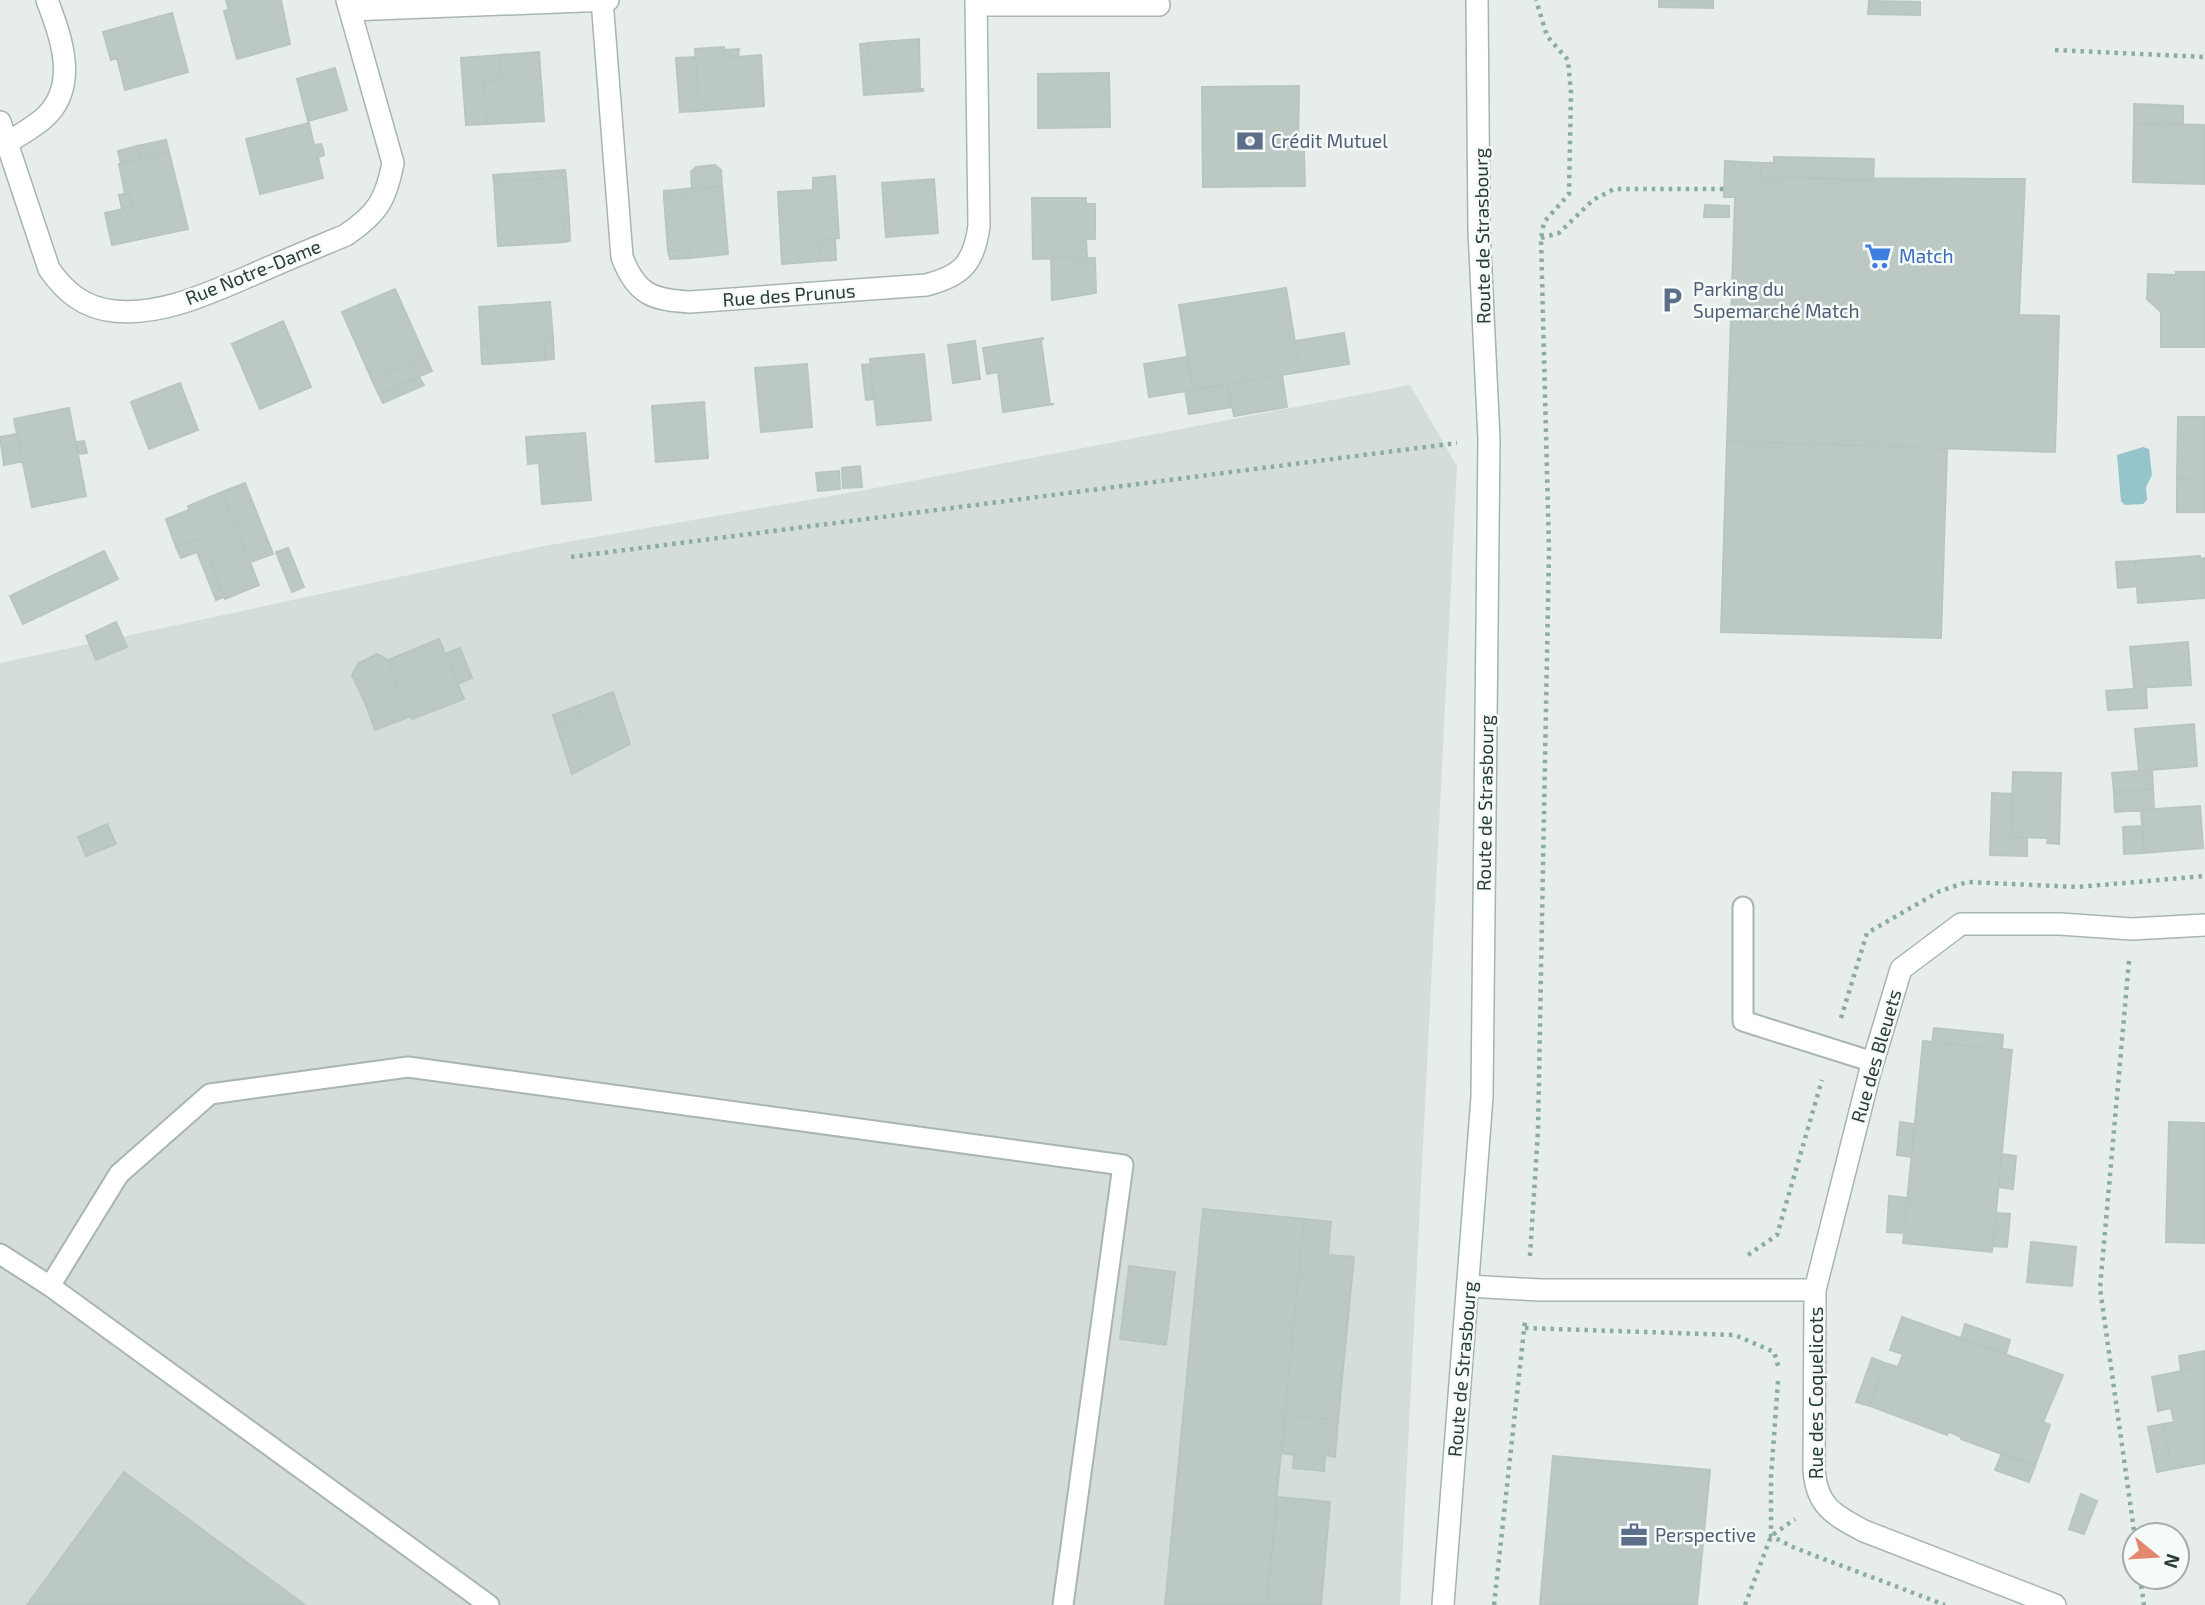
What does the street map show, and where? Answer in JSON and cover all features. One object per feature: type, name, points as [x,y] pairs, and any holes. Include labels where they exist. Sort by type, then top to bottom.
[{"type":"street","points":[[6,144],[45,117],[57,100],[64,82],[62,44],[47,0]]},
{"type":"street","points":[[348,5],[608,0]]},
{"type":"street","name":"Route de Strasbourg","points":[[1443,1605],[1482,1097],[1489,439],[1479,230],[1477,0]]},
{"type":"street","name":"Rue des Prunus","points":[[602,1],[622,257],[629,276],[640,289],[667,301],[690,302],[926,285],[947,280],[961,271],[977,243],[979,226],[976,3],[1160,5]]},
{"type":"street","name":"Rue Notre-Dame","points":[[0,122],[49,269],[63,290],[86,303],[111,311],[136,311],[166,306],[205,295],[346,235],[367,221],[381,203],[393,163],[348,5]]},
{"type":"street","name":"Rue des Bleuets","points":[[1815,1290],[1872,1062],[1901,969],[1961,924],[2060,924],[2132,929],[2205,925]]},
{"type":"street","name":"Rue des Coquelicots","points":[[1468,1286],[1527,1289],[1815,1290],[1814,1469],[1815,1484],[1821,1500],[1837,1515],[1864,1531],[2055,1605]]},
{"type":"lane","points":[[1743,907],[1743,1021],[1872,1062]]},
{"type":"lane","points":[[50,1286],[119,1174],[210,1094],[408,1067],[1123,1165],[1063,1605]]},
{"type":"lane","points":[[0,1254],[50,1286],[489,1605]]},
{"type":"path","points":[[1494,1605],[1525,1328],[1538,1131],[1549,550],[1541,238],[1544,222],[1569,194],[1571,118],[1568,60],[1547,36],[1536,0]]},
{"type":"path","points":[[2055,50],[2205,57]]},
{"type":"path","points":[[1541,238],[1559,233],[1593,200],[1614,188],[1724,189]]},
{"type":"path","points":[[571,557],[1489,439]]},
{"type":"path","points":[[2132,929],[2100,1288],[2133,1521]]},
{"type":"path","points":[[1525,1328],[1735,1335],[1774,1352],[1779,1368],[1771,1477],[1771,1536],[1745,1605]]},
{"type":"path","points":[[1771,1536],[1821,1500]]},
{"type":"path","points":[[1771,1536],[1795,1548],[1945,1605]]},
{"type":"shaded area","points":[[1410,385],[1457,466],[1400,1605],[0,1605],[0,663],[544,546],[865,490]]},
{"type":"water","points":[[2143,447],[2149,449],[2152,475],[2146,487],[2147,500],[2143,504],[2125,505],[2121,501],[2117,455]]},
{"type":"building","points":[[226,0],[281,0],[290,44],[237,59],[224,11],[229,10]]},
{"type":"building","points":[[1659,0],[1713,0],[1713,8],[1659,7]]},
{"type":"building","points":[[1869,1],[1920,2],[1920,15],[1868,14]]},
{"type":"building","points":[[172,13],[188,72],[125,90],[117,58],[111,60],[103,32]]},
{"type":"building","points":[[919,39],[920,89],[923,91],[864,95],[862,69],[870,68],[868,43]]},
{"type":"building","points":[[868,43],[870,68],[862,69],[860,44]]},
{"type":"building","points":[[724,47],[725,58],[761,55],[764,106],[699,111],[695,49]]},
{"type":"building","points":[[739,49],[738,57],[725,58],[724,50]]},
{"type":"building","points":[[539,52],[544,121],[487,124],[484,81],[502,80],[500,55]]},
{"type":"building","points":[[500,55],[502,80],[484,81],[487,124],[466,125],[461,58]]},
{"type":"building","points":[[696,57],[699,111],[680,112],[676,58]]},
{"type":"building","points":[[335,68],[347,110],[308,121],[297,79]]},
{"type":"building","points":[[1109,73],[1110,127],[1038,128],[1038,74]]},
{"type":"building","name":"Crédit Mutuel","points":[[1299,86],[1298,152],[1304,152],[1305,186],[1203,187],[1202,87]]},
{"type":"building","points":[[2134,104],[2183,106],[2183,125],[2134,123]]},
{"type":"building","points":[[309,123],[314,145],[321,144],[323,149],[324,155],[318,157],[323,178],[260,194],[246,139]]},
{"type":"building","points":[[2134,123],[2205,125],[2205,184],[2133,182]]},
{"type":"building","points":[[166,140],[169,152],[140,159],[137,146]]},
{"type":"building","points":[[137,146],[140,159],[121,163],[118,151]]},
{"type":"building","points":[[169,152],[188,229],[112,245],[105,213],[132,207],[128,193],[125,194],[119,164]]},
{"type":"building","points":[[1774,157],[1874,159],[1873,180],[1761,178],[1761,163],[1774,163]]},
{"type":"building","name":"Match","points":[[1725,161],[1761,163],[1761,178],[2025,179],[2019,315],[2059,316],[2055,452],[1727,441],[1735,197],[1724,197]]},
{"type":"building","points":[[715,165],[721,170],[722,186],[692,189],[691,172],[696,167]]},
{"type":"building","points":[[565,170],[566,177],[494,182],[493,175]]},
{"type":"building","points":[[835,176],[839,238],[818,240],[820,261],[782,264],[778,192],[813,190],[813,178]]},
{"type":"building","points":[[566,177],[569,219],[563,220],[564,242],[498,246],[494,182]]},
{"type":"building","points":[[934,179],[938,233],[886,237],[882,183]]},
{"type":"building","points":[[722,186],[728,254],[690,258],[689,250],[668,251],[664,198],[685,196],[684,189]]},
{"type":"building","points":[[684,189],[685,196],[664,198],[664,191]]},
{"type":"building","points":[[128,193],[132,207],[122,209],[119,195]]},
{"type":"building","points":[[1032,198],[1086,198],[1086,204],[1095,204],[1095,239],[1086,239],[1087,258],[1033,259]]},
{"type":"building","points":[[1705,205],[1729,206],[1729,217],[1704,217]]},
{"type":"building","points":[[569,219],[570,241],[564,242],[563,220]]},
{"type":"building","points":[[835,239],[836,260],[820,261],[818,240]]},
{"type":"building","points":[[689,250],[690,258],[670,259],[668,251]]},
{"type":"building","points":[[1051,258],[1095,258],[1096,293],[1052,300]]},
{"type":"building","points":[[2176,272],[2205,272],[2205,347],[2161,347],[2161,312],[2147,299],[2148,274],[2176,275]]},
{"type":"building","points":[[1286,288],[1300,372],[1193,390],[1179,305]]},
{"type":"building","points":[[395,289],[425,356],[372,380],[342,312]]},
{"type":"building","points":[[550,302],[553,339],[545,339],[545,360],[489,364],[487,343],[481,344],[479,307]]},
{"type":"building","points":[[283,321],[311,387],[260,409],[232,344]]},
{"type":"building","points":[[1344,333],[1349,364],[1300,372],[1295,341]]},
{"type":"building","points":[[1044,338],[1041,340],[1050,404],[1054,404],[1003,412],[998,372],[987,374],[983,348]]},
{"type":"building","points":[[545,339],[553,339],[554,359],[545,360]]},
{"type":"building","points":[[975,341],[980,379],[953,383],[948,345]]},
{"type":"building","points":[[487,343],[489,364],[482,364],[481,344]]},
{"type":"building","points":[[924,354],[931,420],[877,425],[870,359]]},
{"type":"building","points":[[425,356],[432,371],[418,377],[412,362]]},
{"type":"building","points":[[1187,357],[1193,390],[1149,397],[1144,364]]},
{"type":"building","points":[[412,362],[418,377],[379,395],[372,380]]},
{"type":"building","points":[[807,364],[812,427],[761,432],[755,368]]},
{"type":"building","points":[[871,364],[874,399],[866,400],[862,365]]},
{"type":"building","points":[[1282,375],[1287,407],[1234,416],[1228,384]]},
{"type":"building","points":[[419,377],[424,385],[383,403],[379,395]]},
{"type":"building","points":[[180,383],[198,430],[149,449],[131,402]]},
{"type":"building","points":[[1228,384],[1232,407],[1189,414],[1185,391]]},
{"type":"building","points":[[704,402],[708,458],[656,462],[652,406]]},
{"type":"building","points":[[69,408],[86,496],[32,507],[14,419]]},
{"type":"building","points":[[2178,417],[2205,417],[2205,480],[2177,479]]},
{"type":"building","points":[[585,433],[591,500],[542,504],[539,463],[528,464],[526,437]]},
{"type":"building","points":[[17,434],[23,461],[4,465],[0,437]]},
{"type":"building","points":[[84,441],[87,453],[79,454],[76,442]]},
{"type":"building","points":[[1727,441],[1947,449],[1941,638],[1721,632]]},
{"type":"building","points":[[860,466],[862,487],[843,488],[842,468]]},
{"type":"building","points":[[839,471],[840,489],[818,491],[816,473]]},
{"type":"building","points":[[2177,479],[2205,480],[2205,512],[2177,512]]},
{"type":"building","points":[[245,483],[273,554],[250,562],[222,492]]},
{"type":"building","points":[[222,492],[259,585],[225,599],[201,538],[176,547],[166,519],[189,510],[188,506]]},
{"type":"building","points":[[201,538],[224,597],[216,600],[197,552],[181,558],[176,547]]},
{"type":"building","points":[[288,548],[293,560],[281,565],[276,552]]},
{"type":"building","points":[[104,551],[118,579],[23,624],[10,596]]},
{"type":"building","points":[[2200,556],[2203,598],[2138,603],[2135,561]]},
{"type":"building","points":[[2205,558],[2205,598],[2203,598],[2200,559]]},
{"type":"building","points":[[293,560],[304,587],[292,592],[281,565]]},
{"type":"building","points":[[2135,561],[2137,586],[2118,588],[2116,562]]},
{"type":"building","points":[[116,622],[127,647],[96,660],[86,636]]},
{"type":"building","points":[[439,639],[464,699],[375,730],[366,705],[370,695],[397,684],[388,660]]},
{"type":"building","points":[[2188,642],[2191,685],[2134,688],[2130,647]]},
{"type":"building","points":[[460,648],[472,678],[458,684],[445,654]]},
{"type":"building","points":[[377,654],[388,660],[397,684],[370,695],[366,705],[352,675],[359,663]]},
{"type":"building","points":[[2146,688],[2147,708],[2108,710],[2106,691]]},
{"type":"building","points":[[613,692],[630,744],[572,774],[557,727],[581,716],[577,706]]},
{"type":"building","points":[[577,706],[581,716],[557,727],[553,715]]},
{"type":"building","points":[[2194,724],[2197,766],[2139,771],[2135,729]]},
{"type":"building","points":[[2152,770],[2153,789],[2114,792],[2112,773]]},
{"type":"building","points":[[2013,772],[2061,773],[2059,844],[2047,843],[2048,838],[2011,837]]},
{"type":"building","points":[[2153,789],[2154,809],[2115,812],[2114,792]]},
{"type":"building","points":[[1992,793],[2012,794],[2011,837],[2027,837],[2027,856],[1990,855]]},
{"type":"building","points":[[2200,806],[2203,848],[2144,853],[2141,810]]},
{"type":"building","points":[[107,824],[116,844],[86,856],[78,837]]},
{"type":"building","points":[[2143,826],[2144,853],[2124,854],[2123,827]]},
{"type":"building","points":[[1934,1028],[2003,1035],[2002,1049],[1932,1042]]},
{"type":"building","points":[[1923,1041],[2012,1050],[1992,1252],[1903,1243]]},
{"type":"building","points":[[1900,1122],[1914,1124],[1912,1157],[1897,1155]]},
{"type":"building","points":[[2169,1122],[2205,1123],[2205,1243],[2166,1242]]},
{"type":"building","points":[[2002,1154],[2016,1156],[2013,1189],[1999,1187]]},
{"type":"building","points":[[1889,1196],[1907,1198],[1904,1233],[1887,1232]]},
{"type":"building","points":[[1203,1209],[1304,1219],[1266,1605],[1165,1605]]},
{"type":"building","points":[[1996,1213],[2010,1214],[2007,1247],[1993,1246]]},
{"type":"building","points":[[1304,1219],[1331,1222],[1328,1255],[1354,1257],[1338,1420],[1285,1415]]},
{"type":"building","points":[[2031,1242],[2076,1247],[2072,1286],[2027,1282]]},
{"type":"building","points":[[1129,1266],[1175,1272],[1166,1345],[1120,1339]]},
{"type":"building","points":[[1902,1317],[2063,1375],[2043,1422],[2050,1425],[2035,1466],[1961,1439],[1955,1434],[1948,1432],[1947,1435],[1870,1406],[1885,1363],[1898,1367],[1903,1354],[1890,1350]]},
{"type":"building","points":[[1965,1324],[2010,1340],[2006,1354],[1961,1338]]},
{"type":"building","points":[[2205,1351],[2205,1366],[2181,1371],[2179,1356]]},
{"type":"building","points":[[1872,1358],[1885,1363],[1870,1406],[1856,1402]]},
{"type":"building","points":[[2205,1366],[2205,1463],[2172,1469],[2163,1424],[2174,1422],[2171,1408],[2158,1411],[2152,1377]]},
{"type":"building","points":[[1285,1415],[1338,1420],[1335,1457],[1325,1455],[1324,1471],[1293,1468],[1294,1455],[1282,1453]]},
{"type":"building","points":[[2163,1424],[2172,1469],[2157,1472],[2148,1427]]},
{"type":"building","points":[[2002,1453],[2035,1466],[2029,1482],[1995,1470]]},
{"type":"building","points":[[1553,1456],[1710,1470],[1697,1605],[1540,1605]]},
{"type":"building","points":[[124,1472],[305,1605],[27,1605]]},
{"type":"building","points":[[2081,1494],[2097,1501],[2084,1534],[2069,1529]]},
{"type":"building","points":[[1278,1497],[1330,1502],[1321,1605],[1267,1604]]},
{"type":"place","name":"Crédit Mutuel","points":[[1250,141]]},
{"type":"place","name":"Match","points":[[1878,256]]},
{"type":"place","name":"Parking du Supemarché Match","points":[[1672,300]]},
{"type":"place","name":"Perspective","points":[[1634,1535]]}]
